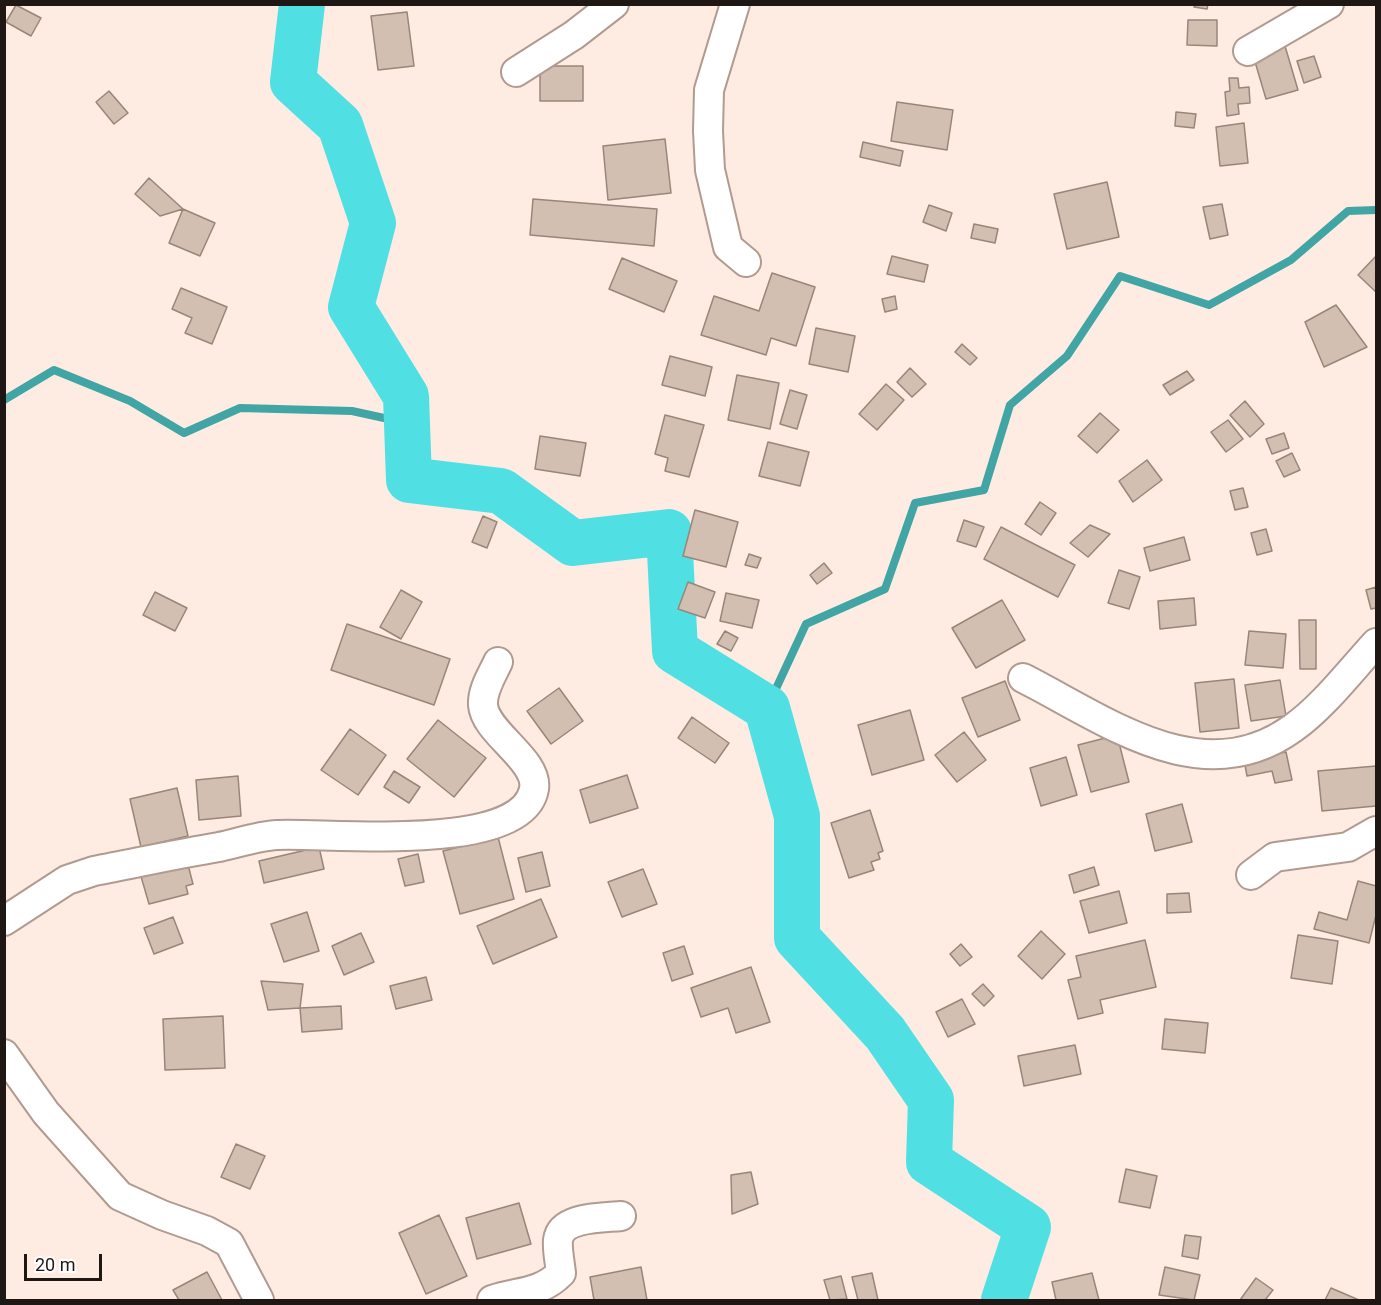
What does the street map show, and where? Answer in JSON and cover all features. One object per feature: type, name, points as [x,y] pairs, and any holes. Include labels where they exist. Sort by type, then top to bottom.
[{"type":"street","points":[[516,72],[574,35],[614,4]]},
{"type":"street","points":[[735,4],[709,90],[708,131],[710,170],[728,247],[746,262]]},
{"type":"street","points":[[1248,51],[1329,4]]},
{"type":"street","points":[[1023,678],[1156,746],[1205,756],[1237,754],[1271,741],[1294,728],[1377,643]]},
{"type":"street","points":[[4,921],[67,880],[94,871],[275,835],[400,837],[499,824],[518,812],[534,788],[531,776],[520,757],[484,712],[486,687],[498,662]]},
{"type":"street","points":[[1251,875],[1275,857],[1348,847],[1377,831]]},
{"type":"street","points":[[4,1054],[46,1113],[120,1196],[162,1215],[207,1231],[230,1243],[259,1300]]},
{"type":"street","points":[[492,1300],[513,1293],[541,1289],[555,1279],[561,1273],[558,1242],[560,1233],[566,1226],[621,1216]]},
{"type":"building","points":[[1195,4],[1208,4],[1207,9],[1194,7]]},
{"type":"building","points":[[16,5],[41,18],[31,36],[6,22]]},
{"type":"building","points":[[407,12],[414,66],[378,70],[371,16]]},
{"type":"building","points":[[1188,20],[1217,20],[1217,46],[1187,45]]},
{"type":"building","points":[[1285,46],[1298,90],[1266,99],[1253,55]]},
{"type":"building","points":[[1314,56],[1321,77],[1304,83],[1297,61]]},
{"type":"building","points":[[540,66],[583,66],[583,101],[540,101]]},
{"type":"building","points":[[1229,78],[1238,78],[1239,88],[1249,87],[1250,103],[1238,104],[1239,114],[1227,116],[1225,92],[1230,91]]},
{"type":"building","points":[[109,91],[128,113],[114,124],[96,102]]},
{"type":"building","points":[[897,102],[953,110],[947,150],[891,141]]},
{"type":"building","points":[[1176,112],[1196,114],[1194,128],[1175,126]]},
{"type":"building","points":[[1244,123],[1248,163],[1220,166],[1216,127]]},
{"type":"building","points":[[665,139],[671,193],[608,200],[603,146]]},
{"type":"building","points":[[863,142],[903,151],[900,166],[860,157]]},
{"type":"building","points":[[149,178],[183,209],[160,216],[135,194]]},
{"type":"building","points":[[1107,182],[1119,237],[1067,249],[1054,194]]},
{"type":"building","points":[[533,199],[657,209],[654,246],[530,235]]},
{"type":"building","points":[[1222,204],[1228,235],[1210,239],[1203,207]]},
{"type":"building","points":[[929,205],[952,213],[946,231],[923,222]]},
{"type":"building","points":[[183,209],[215,223],[200,256],[169,243]]},
{"type":"building","points":[[974,224],[998,229],[995,243],[971,238]]},
{"type":"building","points":[[892,256],[928,265],[924,282],[887,274]]},
{"type":"building","points":[[1376,256],[1376,292],[1358,275]]},
{"type":"building","points":[[622,258],[677,281],[664,312],[609,289]]},
{"type":"building","points":[[772,273],[815,287],[796,346],[771,338],[766,355],[701,335],[714,296],[759,311]]},
{"type":"building","points":[[181,288],[227,307],[212,344],[185,333],[192,318],[172,309]]},
{"type":"building","points":[[895,296],[897,309],[885,312],[882,299]]},
{"type":"building","points":[[1336,305],[1367,347],[1324,367],[1305,322]]},
{"type":"building","points":[[816,328],[855,336],[848,372],[809,364]]},
{"type":"building","points":[[962,344],[977,358],[970,365],[955,352]]},
{"type":"building","points":[[670,356],[712,367],[705,396],[662,385]]},
{"type":"building","points":[[910,368],[926,384],[912,397],[897,382]]},
{"type":"building","points":[[1187,371],[1194,380],[1170,395],[1163,385]]},
{"type":"building","points":[[737,375],[779,383],[770,429],[728,420]]},
{"type":"building","points":[[886,384],[904,400],[877,430],[859,414]]},
{"type":"building","points":[[790,390],[807,395],[797,429],[780,424]]},
{"type":"building","points":[[1245,401],[1264,424],[1250,437],[1230,415]]},
{"type":"building","points":[[1100,413],[1119,430],[1097,453],[1078,436]]},
{"type":"building","points":[[665,415],[704,425],[689,477],[665,471],[668,458],[655,454]]},
{"type":"building","points":[[1228,420],[1243,439],[1226,452],[1211,432]]},
{"type":"building","points":[[1284,433],[1289,448],[1272,454],[1266,439]]},
{"type":"building","points":[[540,436],[586,443],[580,476],[535,469]]},
{"type":"building","points":[[768,442],[809,452],[800,486],[759,476]]},
{"type":"building","points":[[1292,453],[1300,470],[1284,477],[1276,461]]},
{"type":"building","points":[[1147,460],[1162,480],[1133,502],[1119,481]]},
{"type":"building","points":[[1243,488],[1248,507],[1235,510],[1230,491]]},
{"type":"building","points":[[1040,502],[1056,513],[1041,535],[1025,524]]},
{"type":"building","points":[[695,510],[738,522],[726,567],[683,556]]},
{"type":"building","points":[[483,516],[497,522],[487,548],[472,542]]},
{"type":"building","points":[[964,520],[984,527],[976,547],[957,541]]},
{"type":"building","points":[[1090,525],[1110,534],[1088,557],[1070,543]]},
{"type":"building","points":[[1001,527],[1075,565],[1058,597],[984,559]]},
{"type":"building","points":[[1266,529],[1272,551],[1257,555],[1251,533]]},
{"type":"building","points":[[1184,537],[1190,560],[1150,571],[1144,548]]},
{"type":"building","points":[[749,554],[761,558],[757,568],[745,565]]},
{"type":"building","points":[[824,563],[832,573],[817,584],[810,575]]},
{"type":"building","points":[[1119,570],[1140,577],[1129,609],[1108,603]]},
{"type":"building","points":[[688,582],[715,592],[705,618],[678,609]]},
{"type":"building","points":[[1376,587],[1376,608],[1371,609],[1366,590]]},
{"type":"building","points":[[401,590],[422,602],[401,639],[380,627]]},
{"type":"building","points":[[155,592],[187,608],[175,631],[143,615]]},
{"type":"building","points":[[726,593],[759,600],[752,628],[720,621]]},
{"type":"building","points":[[1194,598],[1196,625],[1160,629],[1158,601]]},
{"type":"building","points":[[1002,600],[1025,640],[976,668],[952,628]]},
{"type":"building","points":[[1299,620],[1316,620],[1316,669],[1300,669]]},
{"type":"building","points":[[347,624],[450,659],[434,705],[331,670]]},
{"type":"building","points":[[725,631],[738,638],[731,651],[717,644]]},
{"type":"building","points":[[1249,631],[1286,634],[1283,668],[1245,665]]},
{"type":"building","points":[[1234,679],[1239,728],[1200,732],[1195,683]]},
{"type":"building","points":[[1280,680],[1286,716],[1251,721],[1245,685]]},
{"type":"building","points":[[1005,681],[1020,720],[978,737],[962,698]]},
{"type":"building","points":[[559,688],[583,721],[551,744],[527,711]]},
{"type":"building","points":[[910,710],[924,760],[872,775],[858,725]]},
{"type":"building","points":[[692,717],[729,743],[715,763],[678,738]]},
{"type":"building","points":[[438,720],[486,758],[454,797],[407,759]]},
{"type":"building","points":[[350,729],[386,755],[358,795],[321,770]]},
{"type":"building","points":[[964,732],[986,760],[957,782],[935,755]]},
{"type":"building","points":[[1117,735],[1129,782],[1091,792],[1078,745]]},
{"type":"building","points":[[1286,752],[1292,780],[1275,783],[1272,771],[1247,776],[1244,760]]},
{"type":"building","points":[[1066,757],[1077,795],[1041,806],[1030,768]]},
{"type":"building","points":[[1376,766],[1376,806],[1322,811],[1318,771]]},
{"type":"building","points":[[394,771],[420,787],[409,803],[384,787]]},
{"type":"building","points":[[627,775],[638,808],[590,823],[580,790]]},
{"type":"building","points":[[238,776],[241,816],[199,820],[196,780]]},
{"type":"building","points":[[177,788],[188,836],[141,847],[130,799]]},
{"type":"building","points":[[1182,804],[1192,842],[1155,851],[1146,814]]},
{"type":"building","points":[[870,810],[883,851],[878,853],[880,859],[871,862],[874,870],[849,878],[831,823]]},
{"type":"building","points":[[498,837],[514,899],[460,914],[443,851]]},
{"type":"building","points":[[319,847],[324,869],[264,883],[259,861]]},
{"type":"building","points":[[542,852],[550,886],[526,892],[518,858]]},
{"type":"building","points":[[418,854],[424,882],[405,886],[398,859]]},
{"type":"building","points":[[187,861],[193,884],[186,886],[188,894],[149,904],[140,873]]},
{"type":"building","points":[[1094,867],[1099,885],[1074,893],[1069,875]]},
{"type":"building","points":[[643,869],[657,904],[622,917],[608,882]]},
{"type":"building","points":[[1358,881],[1376,886],[1376,915],[1369,943],[1314,929],[1319,912],[1347,920]]},
{"type":"building","points":[[1119,891],[1127,923],[1089,933],[1080,901]]},
{"type":"building","points":[[1189,893],[1191,912],[1167,913],[1167,894]]},
{"type":"building","points":[[541,899],[557,937],[493,964],[477,926]]},
{"type":"building","points":[[307,912],[319,951],[284,962],[271,924]]},
{"type":"building","points":[[173,917],[183,943],[154,954],[144,928]]},
{"type":"building","points":[[1041,931],[1065,954],[1042,979],[1018,956]]},
{"type":"building","points":[[361,933],[374,962],[344,975],[332,946]]},
{"type":"building","points":[[1298,935],[1338,941],[1332,984],[1291,978]]},
{"type":"building","points":[[1145,940],[1156,987],[1100,1000],[1103,1013],[1078,1019],[1068,980],[1081,977],[1076,956]]},
{"type":"building","points":[[961,944],[972,957],[960,966],[950,954]]},
{"type":"building","points":[[684,946],[693,974],[672,981],[663,953]]},
{"type":"building","points":[[751,967],[770,1022],[736,1033],[728,1008],[701,1017],[691,988]]},
{"type":"building","points":[[426,977],[432,1000],[396,1009],[390,986]]},
{"type":"building","points":[[261,981],[303,984],[300,1008],[268,1010]]},
{"type":"building","points":[[983,984],[994,996],[984,1006],[972,994]]},
{"type":"building","points":[[962,999],[975,1024],[948,1037],[936,1012]]},
{"type":"building","points":[[341,1006],[342,1029],[302,1032],[300,1008]]},
{"type":"building","points":[[223,1016],[225,1068],[165,1070],[163,1019]]},
{"type":"building","points":[[1165,1019],[1208,1023],[1205,1053],[1162,1049]]},
{"type":"building","points":[[1075,1045],[1081,1074],[1024,1086],[1018,1056]]},
{"type":"building","points":[[236,1144],[265,1156],[250,1189],[221,1177]]},
{"type":"building","points":[[1126,1169],[1157,1176],[1150,1208],[1119,1202]]},
{"type":"building","points":[[751,1172],[758,1204],[732,1214],[731,1175]]},
{"type":"building","points":[[519,1203],[531,1244],[477,1259],[466,1218]]},
{"type":"building","points":[[439,1215],[467,1276],[426,1294],[399,1233]]},
{"type":"building","points":[[1185,1235],[1201,1237],[1198,1259],[1182,1256]]},
{"type":"building","points":[[641,1267],[647,1300],[594,1300],[590,1277]]},
{"type":"building","points":[[1165,1267],[1200,1275],[1194,1300],[1159,1295]]},
{"type":"building","points":[[207,1272],[222,1300],[179,1300],[173,1290]]},
{"type":"building","points":[[872,1273],[878,1300],[858,1300],[852,1277]]},
{"type":"building","points":[[1092,1273],[1099,1300],[1056,1300],[1052,1282]]},
{"type":"building","points":[[841,1276],[847,1299],[830,1300],[824,1280]]},
{"type":"building","points":[[1256,1278],[1273,1290],[1265,1300],[1240,1300]]},
{"type":"building","points":[[1331,1288],[1359,1300],[1325,1300]]},
{"type":"waterway","points":[[302,4],[293,82],[340,125],[373,223],[351,307],[406,396],[409,480],[501,491],[573,543],[669,532],[675,651],[767,708],[797,816],[797,938],[885,1033],[931,1100],[929,1162],[1028,1227],[1004,1300]]},
{"type":"waterway","points":[[767,708],[806,624],[885,589],[915,503],[984,490],[1010,405],[1067,356],[1120,276],[1209,305],[1291,260],[1348,211],[1376,210]]},
{"type":"waterway","points":[[4,400],[54,370],[130,401],[184,433],[240,408],[352,411],[407,423]]}]
